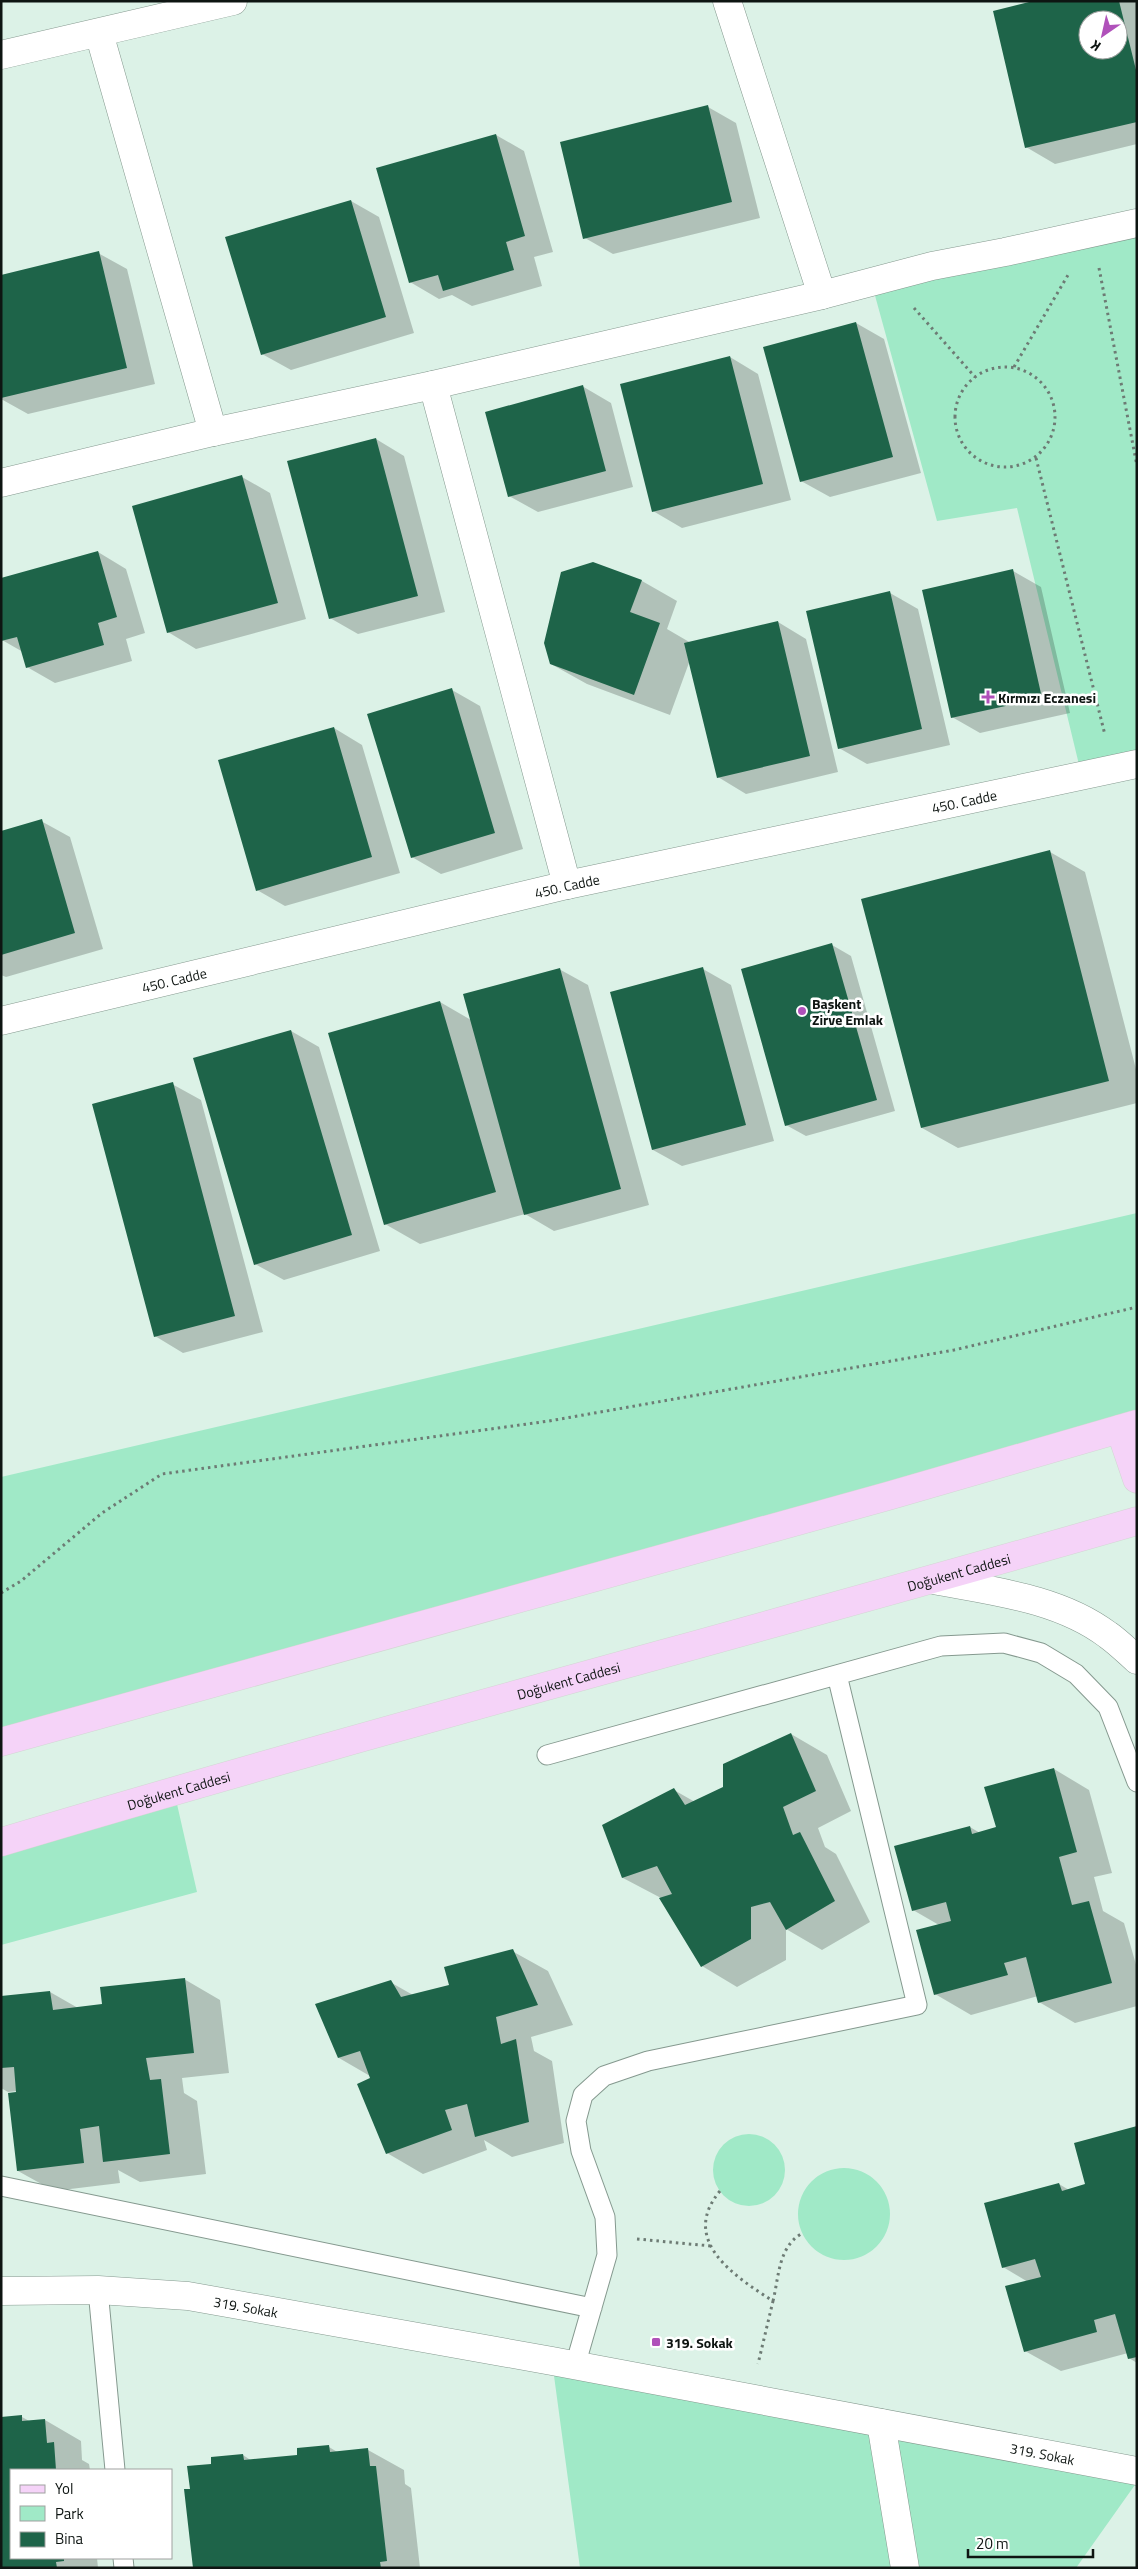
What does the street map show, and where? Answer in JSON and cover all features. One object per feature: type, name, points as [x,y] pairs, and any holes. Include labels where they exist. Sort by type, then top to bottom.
[{"type":"main road","points":[[1,1742],[1128,1427],[1137,1479]]},
{"type":"main road","name":"Doğukent Caddesi","points":[[1,1842],[174,1791],[934,1580],[1137,1521]]},
{"type":"street","points":[[1,55],[233,1]]},
{"type":"street","points":[[727,1],[822,295]]},
{"type":"street","points":[[99,33],[213,432]]},
{"type":"street","points":[[1,483],[213,432],[434,386],[822,295],[886,277],[1137,223]]},
{"type":"street","points":[[434,386],[567,886]]},
{"type":"street","name":"450. Cadde","points":[[1,1022],[567,886],[1125,767]]},
{"type":"street","points":[[934,1580],[1022,1597],[1065,1612],[1106,1634],[1137,1660]]},
{"type":"street","name":"319. Sokak","points":[[1,2292],[98,2290],[188,2296],[1137,2471]]},
{"type":"street","points":[[881,2423],[905,2568]]},
{"type":"lane","points":[[548,1756],[941,1646],[1004,1643],[1041,1653],[1076,1674],[1108,1707],[1137,1782]]},
{"type":"lane","points":[[575,2366],[607,2255],[605,2217],[581,2151],[576,2120],[583,2095],[604,2076],[648,2061],[917,2005],[837,1675]]},
{"type":"lane","points":[[1,2186],[592,2308]]},
{"type":"lane","points":[[98,2290],[115,2469]]},
{"type":"path","points":[[1014,367],[1092,233]]},
{"type":"path","points":[[1092,233],[1137,466]]},
{"type":"path","points":[[886,277],[975,377]]},
{"type":"path","points":[[998,367],[1014,367],[1030,373],[1044,384],[1052,398],[1056,414],[1054,431],[1047,446],[1036,458],[1020,466],[1004,468],[987,465],[973,456],[962,444],[955,428],[954,412],[959,396],[968,382],[998,367]]},
{"type":"path","points":[[1036,458],[1125,767]]},
{"type":"path","points":[[1,1593],[21,1581],[102,1512],[162,1474],[568,1417],[954,1350],[1137,1307]]},
{"type":"path","points":[[720,2191],[709,2204],[704,2228],[710,2246],[726,2267],[773,2301]]},
{"type":"path","points":[[749,2398],[784,2252],[789,2241],[801,2234]]},
{"type":"path","points":[[607,2255],[640,2238],[710,2246]]},
{"type":"green space","points":[[1137,223],[1137,763],[1082,777],[1017,508],[937,521],[871,281]]},
{"type":"green space","points":[[1137,1213],[1137,1424],[1,1742],[1,1477]]},
{"type":"green space","points":[[174,1791],[197,1892],[1,1945],[1,1842]]},
{"type":"green space","points":[[749,2134],[769,2140],[779,2150],[785,2170],[779,2190],[769,2200],[749,2206],[729,2200],[719,2190],[713,2170],[719,2150],[729,2140]]},
{"type":"green space","points":[[835,2168],[853,2168],[870,2175],[883,2188],[890,2205],[890,2223],[883,2240],[870,2253],[853,2260],[835,2260],[818,2253],[805,2240],[798,2223],[798,2205],[805,2188],[818,2175]]},
{"type":"green space","points":[[552,2361],[1137,2482],[1076,2568],[580,2568]]},
{"type":"building","points":[[1033,1],[1119,1],[1121,10],[1078,10],[1078,60],[1128,60],[1128,38],[1137,74],[1137,122],[1025,148],[993,11]]},
{"type":"building","points":[[708,105],[732,202],[583,239],[560,142]]},
{"type":"building","points":[[496,134],[525,236],[506,242],[514,270],[443,291],[438,275],[409,283],[376,168]]},
{"type":"building","points":[[351,200],[386,317],[261,355],[225,237]]},
{"type":"building","points":[[99,251],[127,368],[1,398],[1,275]]},
{"type":"building","points":[[856,322],[893,457],[800,482],[763,347]]},
{"type":"building","points":[[730,356],[763,484],[652,512],[620,384]]},
{"type":"building","points":[[583,385],[606,471],[508,497],[485,412]]},
{"type":"building","points":[[376,438],[418,596],[329,619],[287,461]]},
{"type":"building","points":[[242,475],[278,603],[167,633],[132,506]]},
{"type":"building","points":[[98,551],[117,617],[98,623],[104,645],[26,668],[17,637],[1,641],[1,578]]},
{"type":"building","points":[[593,562],[642,580],[630,612],[660,623],[634,695],[550,664],[544,643],[561,572]]},
{"type":"building","points":[[1013,569],[1042,698],[951,718],[922,590]]},
{"type":"building","points":[[890,591],[922,729],[838,749],[806,611]]},
{"type":"building","points":[[778,621],[810,756],[717,778],[684,643]]},
{"type":"building","points":[[452,688],[495,833],[411,858],[367,714]]},
{"type":"building","points":[[334,727],[372,857],[256,891],[218,760]]},
{"type":"building","points":[[42,819],[75,933],[1,955],[1,831]]},
{"type":"building","points":[[1050,850],[1109,1081],[921,1128],[861,899]]},
{"type":"building","name":"Başkent Zirve Emlak","points":[[832,943],[877,1100],[785,1126],[741,969]]},
{"type":"building","points":[[703,967],[746,1125],[652,1150],[610,992]]},
{"type":"building","points":[[560,968],[621,1189],[524,1215],[463,994]]},
{"type":"building","points":[[440,1001],[496,1192],[384,1225],[328,1033]]},
{"type":"building","points":[[291,1030],[352,1235],[254,1265],[193,1058]]},
{"type":"building","points":[[173,1082],[235,1316],[154,1337],[92,1104]]},
{"type":"building","points":[[791,1733],[816,1791],[783,1807],[793,1835],[800,1832],[835,1901],[786,1930],[770,1902],[751,1907],[751,1939],[701,1967],[659,1898],[672,1894],[657,1866],[622,1878],[602,1825],[674,1788],[685,1805],[723,1787],[723,1764]]},
{"type":"building","points":[[1054,1768],[1077,1852],[1059,1857],[1072,1905],[1089,1901],[1112,1983],[1038,2003],[1026,1957],[1004,1963],[1008,1975],[934,1995],[916,1930],[951,1921],[946,1902],[912,1911],[894,1846],[970,1826],[972,1834],[996,1827],[984,1787]]},
{"type":"building","points":[[513,1949],[538,2005],[496,2017],[501,2044],[516,2039],[529,2122],[475,2137],[467,2104],[445,2110],[452,2130],[386,2154],[357,2084],[370,2078],[360,2051],[338,2058],[315,2004],[391,1980],[401,1997],[449,1985],[444,1967]]},
{"type":"building","points":[[185,1978],[194,2053],[146,2058],[150,2080],[161,2079],[170,2154],[103,2162],[99,2126],[80,2129],[84,2163],[17,2171],[8,2093],[16,2092],[14,2067],[1,2068],[1,1996],[50,1991],[53,2010],[102,2004],[100,1987]]},
{"type":"building","points":[[1137,2126],[1137,2357],[1128,2359],[1115,2314],[1094,2320],[1097,2332],[1024,2352],[1005,2286],[1041,2277],[1035,2259],[1002,2268],[984,2203],[1059,2183],[1062,2191],[1085,2184],[1074,2143]]},
{"type":"building","points":[[22,2415],[22,2421],[45,2419],[47,2443],[54,2442],[56,2469],[10,2469],[10,2559],[64,2559],[64,2561],[56,2562],[57,2568],[1,2568],[1,2417]]},
{"type":"building","points":[[329,2445],[330,2452],[368,2448],[370,2466],[376,2466],[387,2561],[380,2562],[381,2568],[193,2568],[184,2489],[190,2489],[187,2466],[211,2464],[211,2457],[243,2454],[244,2460],[297,2455],[297,2448]]},
{"type":"place","name":"Kırmızı Eczanesi","points":[[988,697]]},
{"type":"place","name":"Başkent Zirve Emlak","points":[[802,1011]]},
{"type":"place","name":"319. Sokak","points":[[656,2342]]}]
